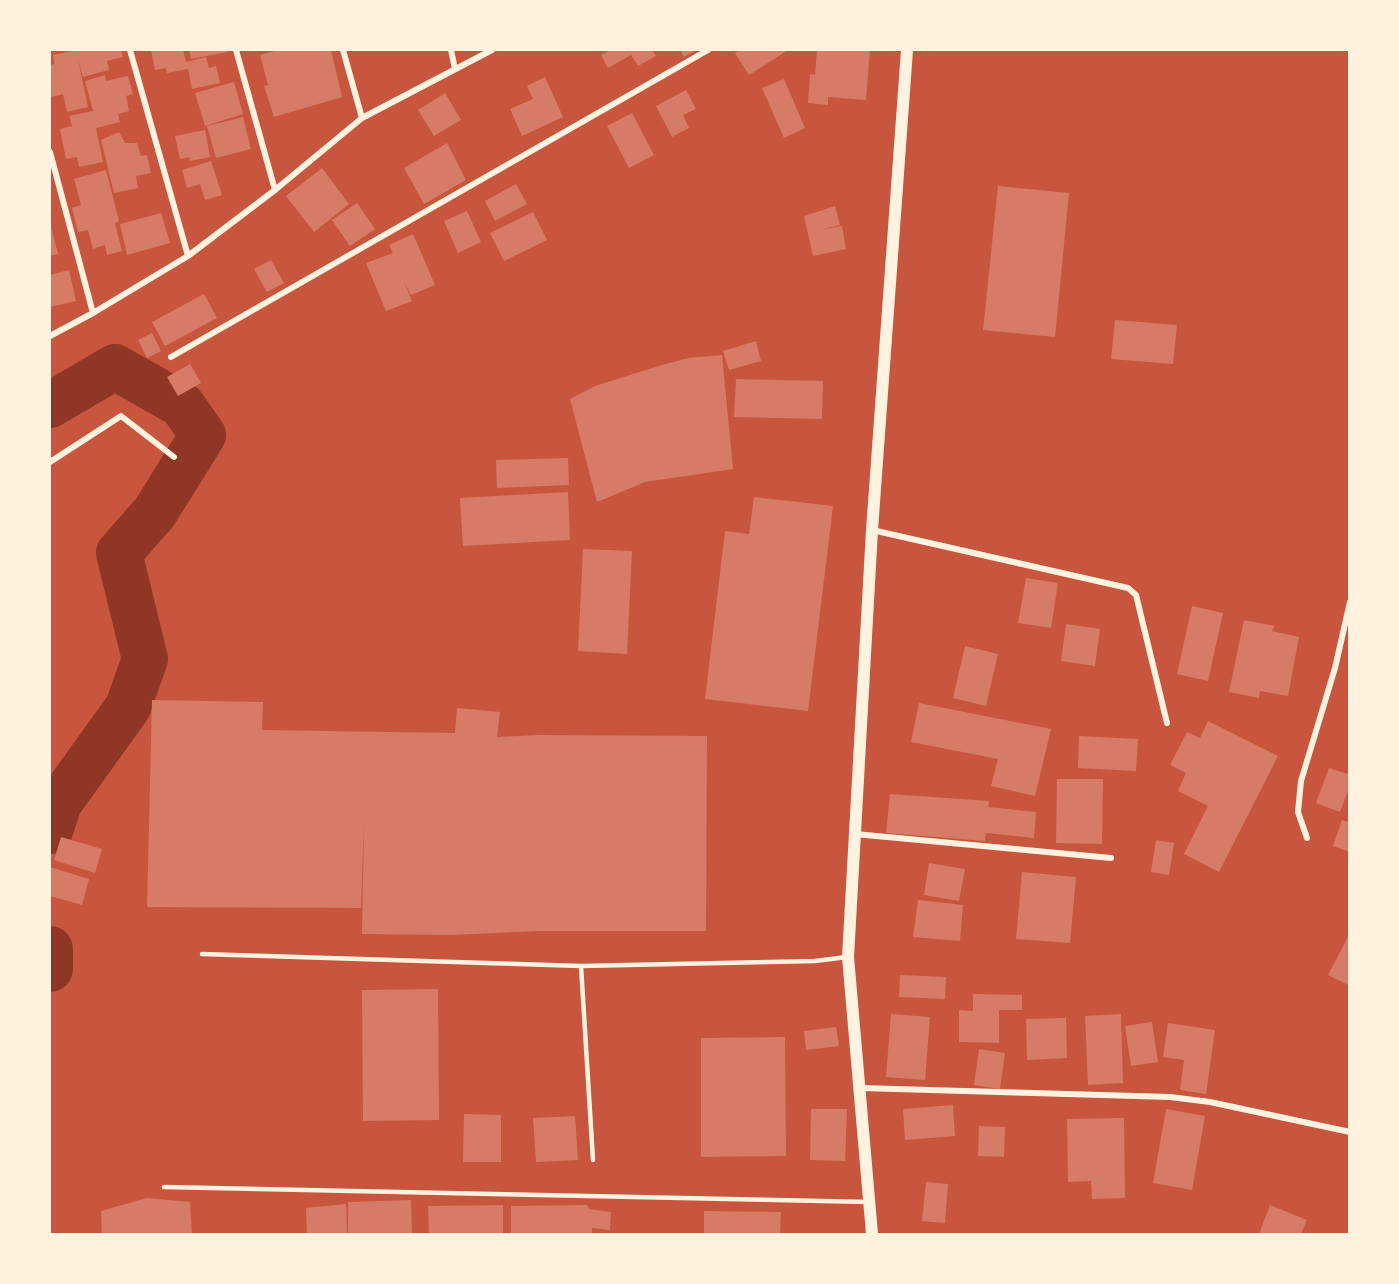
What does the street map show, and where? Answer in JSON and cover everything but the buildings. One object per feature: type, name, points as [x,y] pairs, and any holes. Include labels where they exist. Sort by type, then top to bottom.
[{"type":"main road","points":[[872,1234],[848,957],[872,530],[907,50]]},
{"type":"street","points":[[130,50],[189,256]]},
{"type":"street","points":[[236,50],[275,190]]},
{"type":"street","points":[[343,50],[362,118]]},
{"type":"street","points":[[451,50],[455,69]]},
{"type":"street","points":[[50,336],[189,256],[275,190],[362,118],[492,50]]},
{"type":"street","points":[[171,357],[708,50]]},
{"type":"street","points":[[50,152],[93,313]]},
{"type":"street","points":[[50,462],[121,416],[174,457]]},
{"type":"street","points":[[872,530],[1128,588],[1136,595],[1167,723]]},
{"type":"street","points":[[1307,838],[1298,812],[1301,781],[1335,669],[1350,602]]},
{"type":"street","points":[[854,834],[1111,858]]},
{"type":"street","points":[[861,1088],[1170,1097],[1210,1102],[1350,1132]]},
{"type":"lane","points":[[202,954],[581,966],[815,961],[848,957]]},
{"type":"lane","points":[[581,966],[593,1160]]},
{"type":"lane","points":[[164,1187],[869,1202]]},
{"type":"waterway","points":[[50,405],[115,367],[182,405],[203,435],[155,512],[119,553],[145,659],[128,707],[59,803],[50,831]]},
{"type":"waterway","points":[[50,949],[50,969]]}]
